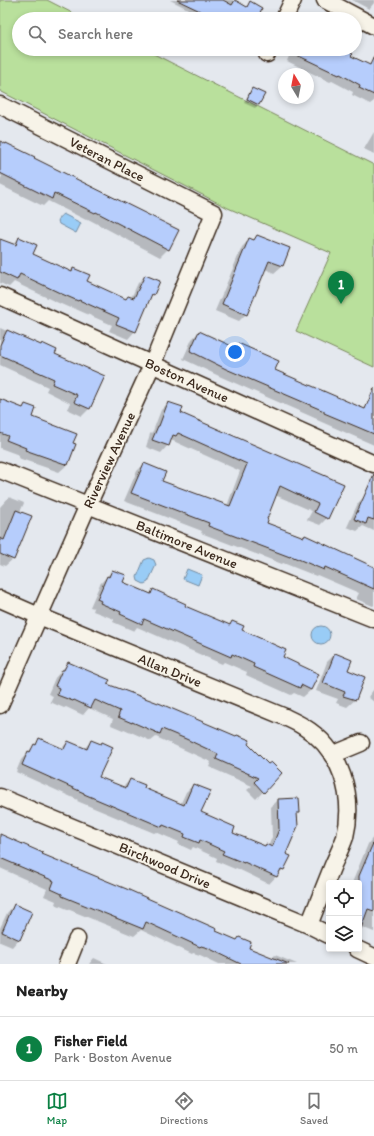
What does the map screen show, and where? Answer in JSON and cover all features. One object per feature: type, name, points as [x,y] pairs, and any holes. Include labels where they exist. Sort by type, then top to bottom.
[{"type":"street","points":[[287,12],[293,0]]},
{"type":"street","points":[[325,0],[348,12]]},
{"type":"street","points":[[362,20],[374,26]]},
{"type":"street","name":"Veteran Place","points":[[0,105],[214,213]]},
{"type":"street","name":"Riverview Avenue","points":[[0,705],[88,504],[152,365],[214,213]]},
{"type":"street","name":"Boston Avenue","points":[[0,296],[374,464]]},
{"type":"street","name":"Baltimore Avenue","points":[[0,470],[374,619]]},
{"type":"street","name":"Allan Drive","points":[[0,599],[285,717],[305,727],[320,740],[338,764],[345,781],[348,799],[348,818],[344,838],[308,925]]},
{"type":"street","points":[[332,755],[361,743]]},
{"type":"street","name":"Birchwood Drive","points":[[0,797],[326,934]]},
{"type":"street","points":[[67,964],[77,939]]},
{"type":"street","points":[[362,951],[374,957]]},
{"type":"green space","points":[[0,0],[47,0],[70,12],[12,12],[12,56],[158,56],[374,165],[374,367],[296,331],[331,253],[228,208],[0,91]]},
{"type":"water","points":[[63,214],[81,223],[76,233],[59,224],[59,218]]},
{"type":"water","points":[[149,558],[154,560],[156,565],[148,582],[144,584],[138,581],[137,577],[144,560]]},
{"type":"water","points":[[187,569],[202,575],[198,585],[183,579]]},
{"type":"water","points":[[321,626],[327,629],[330,635],[327,641],[321,644],[315,641],[312,635],[315,629]]},
{"type":"building","points":[[177,0],[223,0],[232,5],[235,0],[247,7],[250,1],[262,8],[260,12],[200,11]]},
{"type":"building","points":[[299,56],[351,56],[370,65],[374,56],[374,95],[359,88],[360,85],[340,74],[339,75]]},
{"type":"building","points":[[252,88],[265,94],[259,105],[247,99]]},
{"type":"building","points":[[0,141],[35,157],[34,158],[179,230],[169,250],[96,212],[95,213],[54,193],[52,199],[0,173]]},
{"type":"building","points":[[257,235],[290,248],[283,266],[269,261],[247,315],[222,304],[249,238],[254,240]]},
{"type":"building","points":[[19,237],[37,245],[33,254],[72,272],[73,268],[90,275],[87,281],[126,299],[128,296],[134,298],[145,275],[160,281],[154,295],[152,294],[136,332],[116,324],[119,318],[79,300],[78,301],[62,294],[20,274],[17,280],[0,272],[0,239],[16,245]]},
{"type":"building","points":[[7,330],[41,345],[42,343],[57,350],[55,354],[105,376],[90,409],[74,402],[77,395],[52,384],[54,379],[0,355],[0,345]]},
{"type":"building","points":[[199,331],[236,348],[238,343],[279,361],[275,370],[365,409],[374,388],[374,434],[226,369],[190,351]]},
{"type":"building","points":[[0,399],[23,408],[25,404],[36,408],[33,417],[77,434],[73,443],[76,444],[68,465],[25,450],[26,448],[6,440],[8,436],[0,433]]},
{"type":"building","points":[[168,402],[183,407],[181,413],[344,484],[328,519],[314,512],[318,504],[280,486],[267,519],[267,523],[304,537],[305,535],[374,567],[374,589],[325,567],[324,570],[291,556],[290,557],[208,526],[209,523],[131,493],[144,463],[166,472],[162,481],[230,506],[247,464],[178,433],[176,436],[173,435],[169,446],[152,440]]},
{"type":"building","points":[[374,474],[374,520],[368,518],[366,524],[354,519]]},
{"type":"building","points":[[16,510],[32,516],[14,560],[0,554],[0,538],[4,540]]},
{"type":"building","points":[[112,570],[126,575],[123,582],[151,594],[153,589],[186,604],[185,606],[230,625],[232,621],[244,626],[242,630],[286,650],[283,657],[319,674],[311,690],[301,685],[300,688],[253,667],[254,664],[232,654],[231,657],[144,619],[142,624],[120,614],[121,612],[100,603],[101,601],[97,599],[107,576],[109,577]]},
{"type":"building","points":[[335,653],[352,660],[348,670],[365,677],[356,700],[343,696],[345,692],[323,683]]},
{"type":"building","points":[[68,662],[110,680],[107,684],[161,704],[236,736],[237,735],[250,740],[248,744],[268,764],[271,762],[282,773],[264,793],[254,782],[258,778],[216,759],[218,754],[162,729],[160,734],[118,717],[120,711],[95,700],[91,708],[74,700],[73,701],[57,695],[59,688],[55,686],[62,670],[64,670]]},
{"type":"building","points":[[39,738],[64,749],[68,741],[87,749],[91,740],[101,744],[102,742],[113,747],[99,777],[126,788],[130,779],[145,785],[144,788],[184,805],[193,784],[211,791],[201,812],[235,827],[233,833],[265,846],[266,844],[272,847],[279,829],[278,799],[299,798],[300,813],[297,813],[298,826],[286,854],[291,856],[284,870],[281,869],[277,877],[222,854],[224,851],[200,840],[199,843],[184,837],[185,834],[163,825],[162,827],[84,794],[22,765],[28,751],[30,752],[34,744],[36,745]]},
{"type":"building","points":[[0,834],[43,853],[42,854],[217,929],[216,931],[237,940],[239,937],[251,942],[249,948],[289,964],[241,964],[208,948],[200,947],[146,922],[143,929],[62,896],[62,894],[51,889],[54,881],[0,858]]},
{"type":"building","points":[[374,841],[374,911],[368,909],[362,926],[362,880],[359,880],[359,876]]},
{"type":"building","points":[[14,904],[32,912],[20,940],[2,932]]},
{"type":"place","name":"Fisher Field","points":[[341,304]]}]
